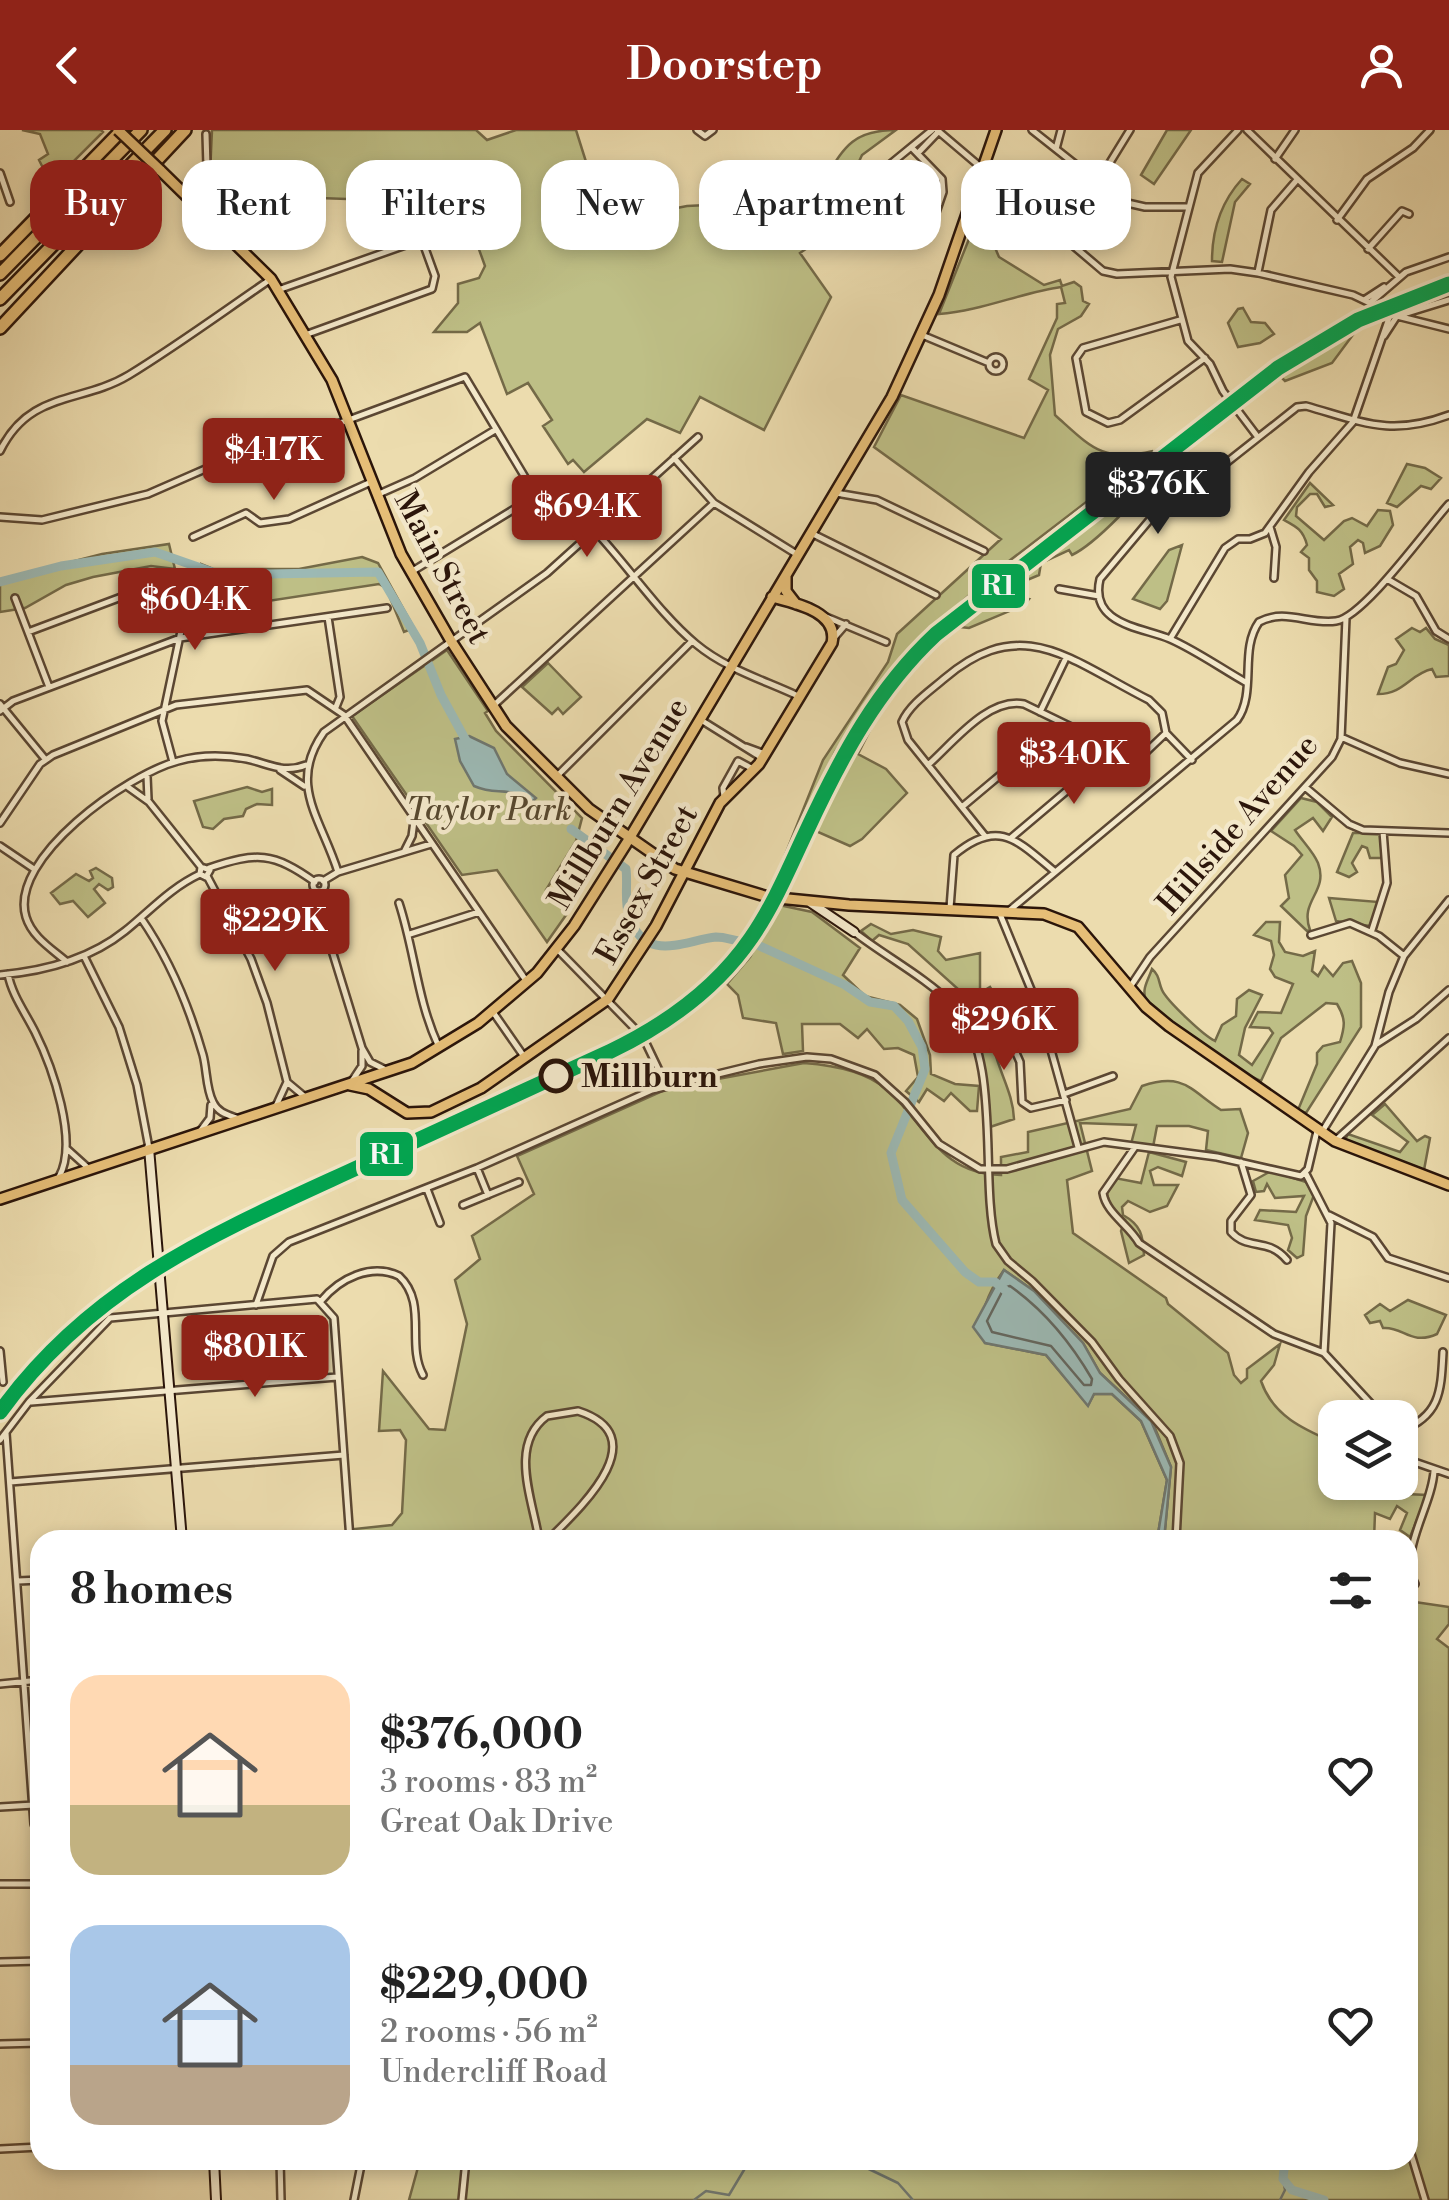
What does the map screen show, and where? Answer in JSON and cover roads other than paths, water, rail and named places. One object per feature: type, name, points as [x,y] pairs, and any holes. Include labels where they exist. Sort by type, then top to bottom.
[{"type":"highway","points":[[0,255],[120,130]]},
{"type":"highway","points":[[0,274],[141,130]]},
{"type":"highway","points":[[0,300],[165,130]]},
{"type":"highway","points":[[0,328],[186,130]]},
{"type":"main road","name":"Main Street","points":[[120,130],[182,192]]},
{"type":"main road","name":"Millburn Avenue","points":[[987,160],[996,130]]},
{"type":"main road","name":"Millburn Avenue","points":[[1,1197],[412,1062],[493,1012],[527,982],[557,949],[629,839],[892,397],[922,335],[961,232]]},
{"type":"main road","name":"Main Street","points":[[242,250],[271,278],[332,380],[411,572],[451,641],[506,726],[589,810],[683,873],[768,896],[832,904],[1057,916],[1078,927],[1170,1028],[1325,1134],[1449,1185]]},
{"type":"main road","points":[[786,574],[786,592],[796,604]]},
{"type":"main road","points":[[772,596],[821,615],[831,624],[834,640]]},
{"type":"main road","name":"Essex Street","points":[[347,1083],[379,1095],[407,1113],[426,1114],[481,1088],[608,1000],[648,939],[724,797],[764,756],[834,640]]},
{"type":"main road","points":[[811,902],[854,932]]},
{"type":"main road","points":[[831,918],[832,904]]},
{"type":"main road","points":[[832,904],[854,932]]},
{"type":"main road","points":[[379,1095],[374,1081],[412,1062]]},
{"type":"main road","points":[[149,1148],[181,1530]]},
{"type":"main road","points":[[214,2170],[216,2200]]},
{"type":"street","points":[[698,130],[705,136],[713,130]]},
{"type":"street","points":[[899,160],[916,151],[936,130],[971,160]]},
{"type":"street","points":[[1032,130],[1070,160]]},
{"type":"street","points":[[1056,149],[1061,130]]},
{"type":"street","points":[[1112,160],[1130,130]]},
{"type":"street","points":[[1238,130],[1205,160],[1194,182],[1171,277],[1188,341],[1205,358],[1223,391],[1257,436]]},
{"type":"street","points":[[1247,130],[1399,277]]},
{"type":"street","points":[[1275,159],[1295,130]]},
{"type":"street","points":[[1336,220],[1367,179],[1412,148],[1430,130]]},
{"type":"street","points":[[206,134],[207,160]]},
{"type":"street","points":[[916,151],[924,160]]},
{"type":"street","points":[[0,174],[10,202]]},
{"type":"street","points":[[1258,274],[1271,210],[1296,181]]},
{"type":"street","points":[[1131,204],[1188,207]]},
{"type":"street","points":[[1368,249],[1402,211],[1409,214]]},
{"type":"street","points":[[278,290],[393,250]]},
{"type":"street","points":[[306,335],[429,291],[435,276],[426,250]]},
{"type":"street","points":[[1078,250],[1103,271],[1230,269],[1367,301],[1394,314],[1449,329]]},
{"type":"street","points":[[1367,301],[1399,277],[1449,257]]},
{"type":"street","points":[[0,450],[12,431],[36,409],[120,380],[271,278]]},
{"type":"street","points":[[1394,314],[1449,300]]},
{"type":"street","points":[[1434,323],[1430,314],[1436,305]]},
{"type":"street","points":[[1170,639],[1225,548],[1238,539],[1258,536],[1270,527],[1309,472],[1353,422],[1394,314]]},
{"type":"street","points":[[1180,320],[1084,348],[1076,358],[1086,412],[1092,419],[1108,423],[1120,420],[1205,358]]},
{"type":"street","points":[[922,335],[989,364]]},
{"type":"street","points":[[0,518],[42,520],[148,494],[252,449],[348,420],[465,377],[535,494]]},
{"type":"street","points":[[1247,683],[1170,639],[1120,623],[1106,611],[1099,596],[1100,579],[1163,504],[1202,482],[1257,436],[1302,406],[1353,422],[1392,428],[1425,424],[1449,415]]},
{"type":"street","points":[[377,495],[415,478],[495,430]]},
{"type":"street","points":[[338,872],[306,787],[306,765],[324,732],[547,574],[698,437]]},
{"type":"street","points":[[674,458],[714,503],[798,555]]},
{"type":"street","points":[[524,474],[556,494],[692,641],[730,666],[800,696]]},
{"type":"street","points":[[193,537],[246,513],[260,523],[290,519],[371,482]]},
{"type":"street","points":[[411,572],[544,488]]},
{"type":"street","points":[[836,493],[877,500],[984,551]]},
{"type":"street","points":[[493,706],[714,503]]},
{"type":"street","points":[[1078,1146],[1041,1014],[1004,911],[1192,760],[1242,714],[1252,636],[1259,622],[1276,615],[1329,622],[1346,618],[1387,579],[1449,504]]},
{"type":"street","points":[[1270,527],[1276,547],[1274,578]]},
{"type":"street","points":[[811,533],[936,595]]},
{"type":"street","points":[[28,632],[180,575],[192,579],[162,721],[173,762]]},
{"type":"street","points":[[1387,579],[1416,596],[1436,632],[1449,638]]},
{"type":"street","points":[[1059,589],[1099,596]]},
{"type":"street","points":[[14,598],[49,686]]},
{"type":"street","points":[[45,759],[1,707],[180,638],[387,608]]},
{"type":"street","points":[[821,615],[886,642]]},
{"type":"street","points":[[328,617],[340,697],[336,707]]},
{"type":"street","name":"Hillside Avenue","points":[[1130,987],[1150,956],[1332,757],[1341,737],[1346,618]]},
{"type":"street","name":"Essex Street","points":[[834,640],[846,624]]},
{"type":"street","points":[[556,777],[692,641]]},
{"type":"street","points":[[985,836],[904,734],[902,722],[912,706],[964,662],[986,649],[1010,644],[1036,646],[1155,704],[1166,733],[1192,760]]},
{"type":"street","points":[[1040,712],[1066,659]]},
{"type":"street","points":[[0,824],[45,759],[176,705],[300,689],[344,715],[527,982]]},
{"type":"street","points":[[928,765],[999,705],[1017,702],[1115,750],[1139,756],[1166,733]]},
{"type":"street","points":[[699,718],[764,756]]},
{"type":"street","points":[[962,807],[1062,724]]},
{"type":"street","points":[[1341,737],[1400,762],[1449,774]]},
{"type":"street","points":[[1011,838],[1115,750]]},
{"type":"street","points":[[67,962],[40,940],[26,917],[24,890],[34,869],[73,826],[128,787],[173,762],[228,757],[277,769],[294,770],[306,765]]},
{"type":"street","points":[[724,797],[724,788],[738,761],[754,770]]},
{"type":"street","points":[[277,769],[306,787]]},
{"type":"street","points":[[146,776],[150,802]]},
{"type":"street","points":[[128,787],[150,802],[204,872],[251,959],[287,1082],[305,1098]]},
{"type":"street","points":[[1304,787],[1362,830],[1449,833]]},
{"type":"street","points":[[403,853],[412,836],[414,818]]},
{"type":"street","points":[[1372,932],[1387,883],[1383,831]]},
{"type":"street","points":[[950,908],[954,855],[985,836],[1011,838],[1055,872]]},
{"type":"street","points":[[0,974],[84,956],[141,918],[166,894],[204,872],[251,856],[268,856],[294,866],[315,882],[432,844]]},
{"type":"street","points":[[0,846],[34,869]]},
{"type":"street","points":[[323,881],[322,918],[362,1048],[370,1062],[386,1070]]},
{"type":"street","points":[[315,882],[314,889],[320,891]]},
{"type":"street","points":[[1449,900],[1404,956],[1389,992],[1375,1046],[1312,1152],[1306,1174],[1330,1215],[1373,1237],[1388,1258],[1449,1278]]},
{"type":"street","points":[[398,903],[409,934],[420,1002],[440,1048]]},
{"type":"street","points":[[409,934],[479,912]]},
{"type":"street","points":[[141,918],[167,959],[186,1001],[204,1060],[212,1114],[198,1132]]},
{"type":"street","points":[[1311,935],[1339,923],[1350,923],[1372,932],[1404,956]]},
{"type":"street","points":[[854,932],[946,999],[967,1023],[980,1069],[994,1236],[1001,1254],[1062,1309],[1170,1436],[1180,1463],[1177,1530]]},
{"type":"street","points":[[557,949],[646,1041],[666,1085]]},
{"type":"street","points":[[84,956],[119,1028],[149,1148]]},
{"type":"street","points":[[8,974],[46,1056],[67,1149],[66,1164],[59,1177]]},
{"type":"street","points":[[1375,1046],[1416,1019],[1449,990]]},
{"type":"street","points":[[493,1012],[525,1058]]},
{"type":"street","points":[[1041,1014],[1005,1028],[1020,1062],[1022,1102],[1031,1108],[1113,1076]]},
{"type":"street","points":[[1312,1152],[1325,1134],[1449,1038]]},
{"type":"street","points":[[347,1083],[362,1066],[362,1048]]},
{"type":"street","points":[[256,1305],[272,1260],[284,1245],[477,1168],[666,1085],[759,1064],[818,1057],[868,1071],[905,1102],[953,1155],[988,1170],[1007,1169],[1078,1146],[1104,1142],[1306,1174]]},
{"type":"street","points":[[276,1106],[287,1082]]},
{"type":"street","points":[[211,1097],[221,1112],[239,1119]]},
{"type":"street","points":[[1135,1147],[1103,1192],[1104,1202],[1130,1227],[1139,1243],[1274,1334],[1324,1353],[1367,1400]]},
{"type":"street","points":[[67,1149],[87,1168]]},
{"type":"street","points":[[1241,1162],[1251,1195],[1231,1221],[1232,1232],[1241,1241],[1275,1246],[1287,1260]]},
{"type":"street","points":[[477,1168],[488,1195]]},
{"type":"street","points":[[463,1205],[519,1182]]},
{"type":"street","points":[[427,1188],[440,1223]]},
{"type":"street","points":[[1324,1353],[1330,1215]]},
{"type":"street","points":[[0,1440],[29,1402],[104,1322],[123,1315],[321,1301],[336,1285],[379,1270],[399,1276],[414,1299],[418,1365],[423,1374]]},
{"type":"street","points":[[321,1301],[334,1318],[349,1530]]},
{"type":"street","points":[[0,1351],[2,1382]]},
{"type":"street","points":[[1418,1421],[1437,1405],[1443,1352]]},
{"type":"street","points":[[29,1402],[337,1377]]},
{"type":"street","points":[[537,1530],[526,1447],[534,1428],[552,1414],[573,1411],[590,1416],[606,1432],[611,1453],[599,1486],[557,1530]]},
{"type":"street","points":[[6,1432],[30,1713]]},
{"type":"street","points":[[10,1482],[344,1455]]},
{"type":"street","points":[[1418,1465],[1449,1474]]},
{"type":"street","points":[[1418,1532],[1430,1502],[1434,1471]]},
{"type":"street","points":[[18,1582],[30,1581]]},
{"type":"street","points":[[0,1684],[30,1681]]},
{"type":"street","points":[[0,1807],[30,1806]]},
{"type":"street","points":[[0,1884],[30,1884]]},
{"type":"street","points":[[0,1962],[30,1961]]},
{"type":"street","points":[[0,2044],[30,2043]]},
{"type":"street","points":[[0,2149],[30,2148]]},
{"type":"street","points":[[280,2170],[281,2200]]},
{"type":"street","points":[[354,2200],[360,2170]]},
{"type":"street","points":[[462,2200],[465,2170]]},
{"type":"street","points":[[1416,2170],[1425,2200]]},
{"type":"water","points":[[469,736],[494,748],[507,774],[536,798],[532,802],[515,793],[474,786],[460,761],[455,739]]},
{"type":"water","points":[[1004,1270],[1034,1291],[1083,1343],[1100,1373],[1151,1421],[1171,1467],[1165,1530],[1159,1530],[1167,1480],[1141,1421],[1112,1394],[1094,1394],[1088,1406],[1046,1355],[985,1343],[973,1327]]},
{"type":"waterway","points":[[0,582],[61,566],[155,552],[221,575],[378,572],[420,643],[441,695],[470,748]]},
{"type":"waterway","points":[[571,829],[626,869],[629,916],[645,940],[667,946],[716,937],[739,941]]},
{"type":"waterway","points":[[751,942],[845,985],[870,1002],[894,1006],[908,1021],[922,1047],[925,1069],[891,1153],[902,1200],[965,1272],[979,1282],[995,1282],[1005,1290]]},
{"type":"waterway","points":[[694,2200],[706,2191],[729,2195],[744,2170]]},
{"type":"waterway","points":[[871,2170],[898,2183],[913,2200]]},
{"type":"waterway","points":[[1284,2170],[1283,2179],[1292,2190],[1324,2200]]},
{"type":"waterway","points":[[1280,2200],[1285,2190],[1283,2179]]},
{"type":"place","name":"Millburn","points":[[556,1076]]},
{"type":"park label","name":"Taylor Park","points":[[489,809]]}]
